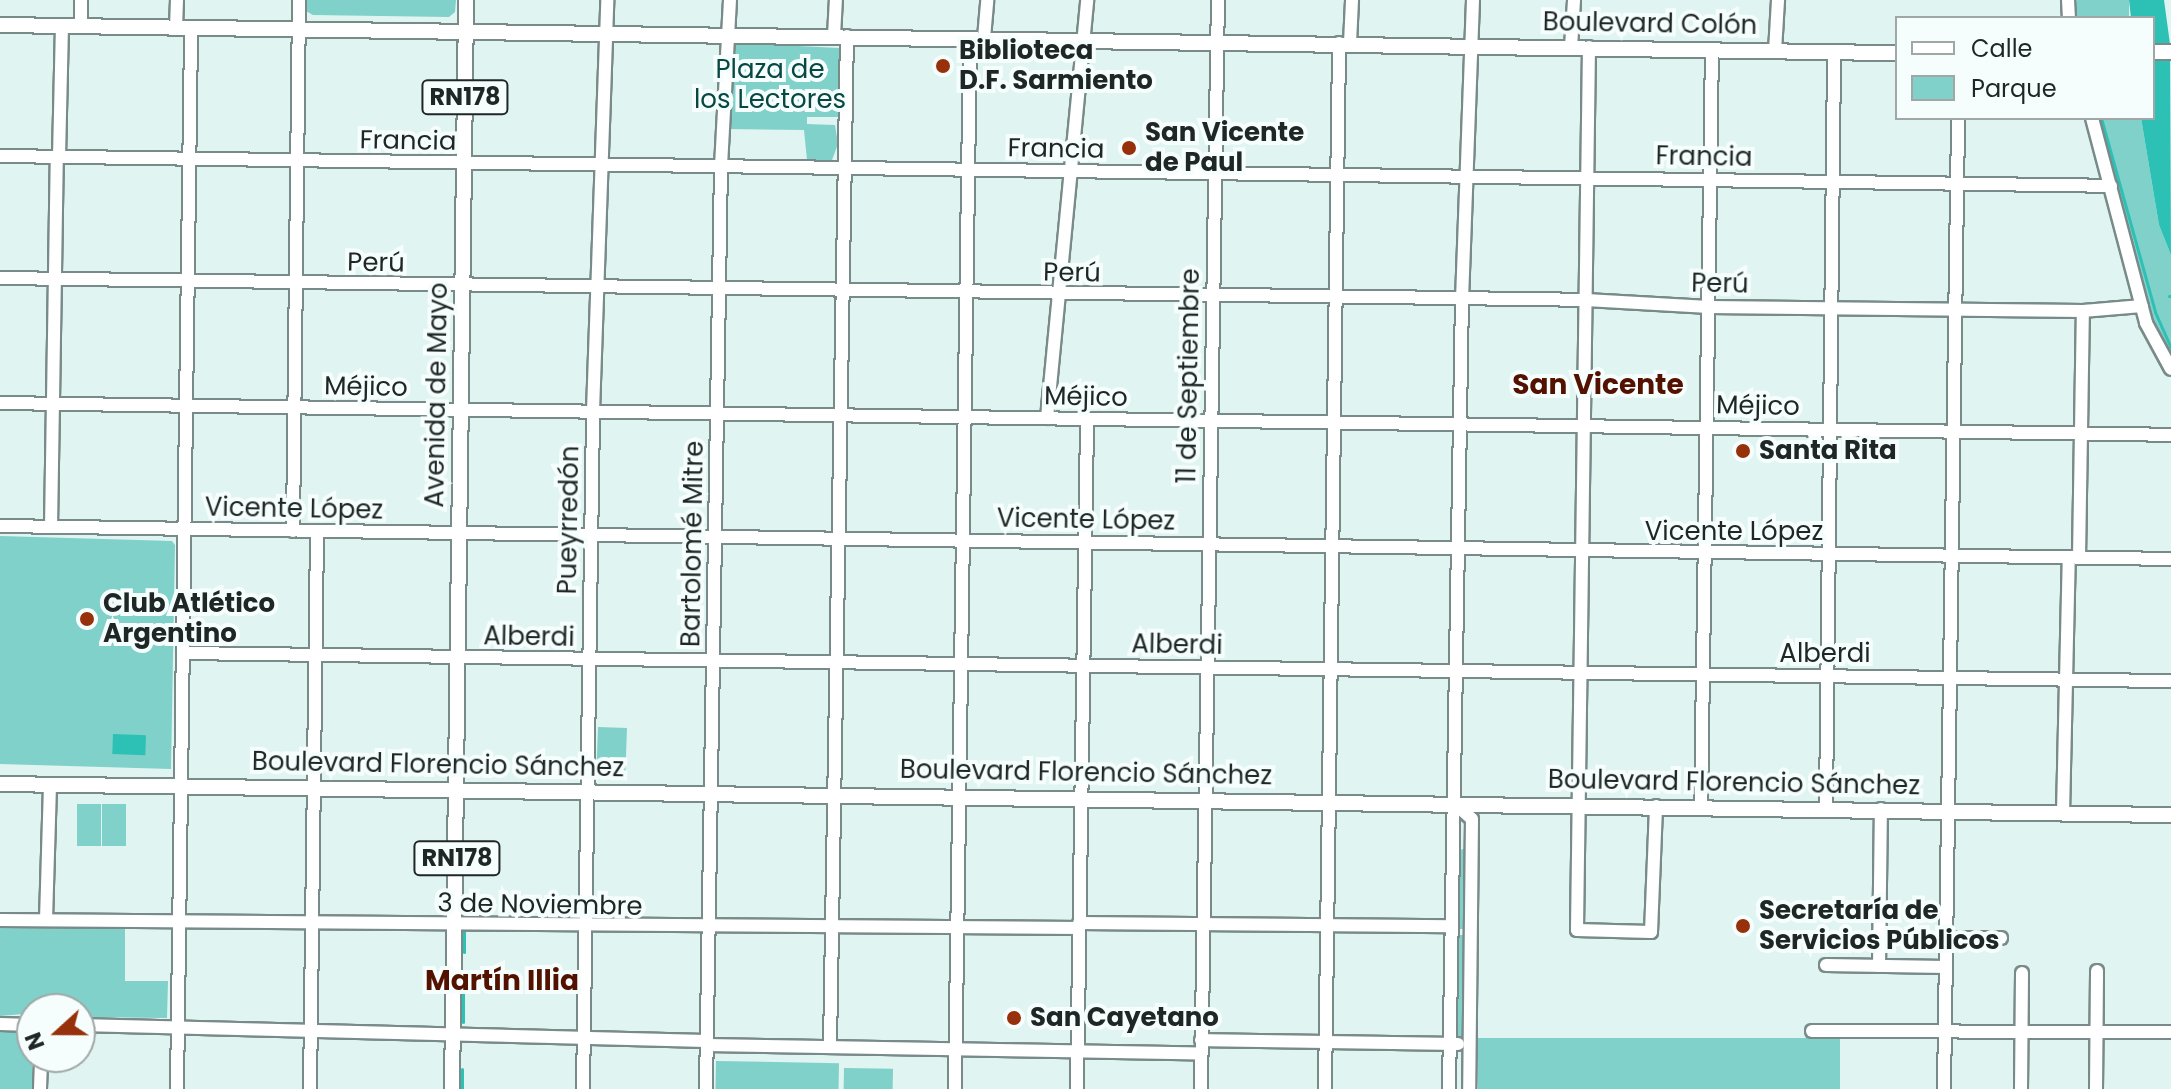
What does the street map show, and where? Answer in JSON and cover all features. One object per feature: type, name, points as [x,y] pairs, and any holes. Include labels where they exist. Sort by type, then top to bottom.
[{"type":"main road","name":"Avenida de Mayo","points":[[458,791],[466,0]]},
{"type":"main road","points":[[0,25],[840,36]]},
{"type":"main road","name":"Boulevard Colón","points":[[840,36],[1895,53]]},
{"type":"main road","name":"Boulevard Florencio Sánchez","points":[[0,784],[1453,802],[2171,815]]},
{"type":"main road","name":"RN178","points":[[452,1089],[458,791]]},
{"type":"street","points":[[81,0],[81,26]]},
{"type":"street","points":[[177,0],[184,28],[190,160],[177,1089]]},
{"type":"street","points":[[293,531],[299,0]]},
{"type":"street","name":"Pueyrredón","points":[[583,1089],[590,535],[593,411],[601,288],[607,0]]},
{"type":"street","name":"Bartolomé Mitre","points":[[706,1089],[721,166],[724,34],[730,0]]},
{"type":"street","points":[[830,1047],[845,168],[836,0]]},
{"type":"street","points":[[955,1089],[968,170],[977,38],[987,0]]},
{"type":"street","points":[[1047,418],[1056,294],[1087,0]]},
{"type":"street","name":"11 de Septiembre","points":[[1201,1089],[1218,0]]},
{"type":"street","points":[[1325,1089],[1337,177],[1345,43],[1352,0]]},
{"type":"street","points":[[1449,1089],[1462,300],[1473,0]]},
{"type":"street","points":[[1571,47],[1574,0]]},
{"type":"street","points":[[1775,51],[1778,0]]},
{"type":"street","points":[[51,527],[62,26]]},
{"type":"street","points":[[1589,47],[1578,673],[1577,930],[1651,932],[1656,806]]},
{"type":"street","points":[[1701,806],[1706,675],[1712,50]]},
{"type":"street","points":[[1826,808],[1829,429],[1834,307],[1834,52]]},
{"type":"street","points":[[1944,1089],[1956,431],[1958,120]]},
{"type":"street","points":[[2093,120],[2142,306],[2171,369]]},
{"type":"street","name":"Francia","points":[[0,156],[2111,186]]},
{"type":"street","name":"Perú","points":[[0,278],[719,291],[1586,300],[1709,307],[2083,311],[2142,306]]},
{"type":"street","points":[[2063,813],[2083,311]]},
{"type":"street","name":"Méjico","points":[[0,403],[2171,435]]},
{"type":"street","points":[[1077,1089],[1087,419]]},
{"type":"street","name":"Vicente López","points":[[0,526],[1459,548],[1707,555],[2171,559]]},
{"type":"street","points":[[310,1089],[317,532]]},
{"type":"street","name":"Alberdi","points":[[183,653],[2171,681]]},
{"type":"street","points":[[46,920],[50,785]]},
{"type":"street","points":[[1453,802],[1472,819],[1469,1089]]},
{"type":"street","points":[[1879,966],[1881,809]]},
{"type":"street","name":"3 de Noviembre","points":[[0,920],[958,931],[1203,924],[1452,929],[1471,932]]},
{"type":"street","points":[[1946,938],[2001,938]]},
{"type":"street","points":[[1826,965],[1946,967]]},
{"type":"street","points":[[2096,1089],[2097,971]]},
{"type":"street","points":[[2021,1089],[2022,973]]},
{"type":"street","points":[[96,1025],[453,1032],[956,1051],[1201,1054]]},
{"type":"street","points":[[1812,1031],[2171,1032]]},
{"type":"street","points":[[1201,1040],[1469,1044]]},
{"type":"green space","points":[[304,0],[456,0],[455,12],[449,17],[313,15],[304,10]]},
{"type":"green space","points":[[2071,0],[2129,0],[2129,16],[2071,16]]},
{"type":"green space","name":"Plaza de los Lectores","points":[[730,45],[839,48],[841,117],[807,117],[807,124],[835,125],[838,144],[832,160],[807,160],[804,130],[726,129]]},
{"type":"green space","points":[[2097,120],[2141,120],[2159,225],[2171,255],[2171,362],[2150,320]]},
{"type":"green space","name":"Club Atlético Argentino","points":[[0,536],[172,541],[175,545],[171,769],[0,764]]},
{"type":"green space","points":[[598,727],[627,728],[625,773],[596,772]]},
{"type":"green space","points":[[77,804],[101,804],[101,846],[77,846]]},
{"type":"green space","points":[[102,804],[126,804],[126,846],[102,846]]},
{"type":"green space","points":[[1466,849],[1467,929],[1456,929],[1458,851]]},
{"type":"green space","points":[[0,928],[125,929],[125,981],[168,981],[167,1018],[96,1017],[96,993],[16,993],[16,1015],[0,1016]]},
{"type":"green space","points":[[1456,935],[1467,935],[1464,1035],[1459,1037],[1455,1034]]},
{"type":"green space","points":[[0,1032],[16,1032],[16,1073],[32,1073],[32,1089],[0,1089]]},
{"type":"green space","points":[[1478,1038],[1840,1038],[1840,1089],[1478,1089]]},
{"type":"green space","points":[[716,1061],[839,1063],[839,1089],[716,1089]]},
{"type":"green space","points":[[844,1068],[893,1069],[893,1089],[844,1089]]},
{"type":"shaded area","points":[[2129,0],[2164,0],[2170,44],[2171,255],[2159,225],[2141,120],[2155,120],[2155,16],[2131,16]]},
{"type":"shaded area","points":[[113,734],[146,735],[145,755],[112,754]]},
{"type":"waterway","points":[[2102,120],[2155,312],[2171,348]]},
{"type":"waterway","points":[[464,930],[464,952]]},
{"type":"waterway","points":[[463,992],[463,1022]]},
{"type":"waterway","points":[[462,1069],[462,1089]]},
{"type":"place","name":"Biblioteca D.F. Sarmiento","points":[[943,66]]},
{"type":"place","name":"San Vicente de Paul","points":[[1129,148]]},
{"type":"place","name":"Santa Rita","points":[[1743,451]]},
{"type":"place","name":"Club Atlético Argentino","points":[[87,619]]},
{"type":"place","name":"Secretaría de Servicios Públicos","points":[[1743,926]]},
{"type":"place","name":"San Cayetano","points":[[1014,1018]]},
{"type":"district","name":"San Vicente","points":[[1598,385]]},
{"type":"district","name":"Martín Illia","points":[[502,981]]}]
